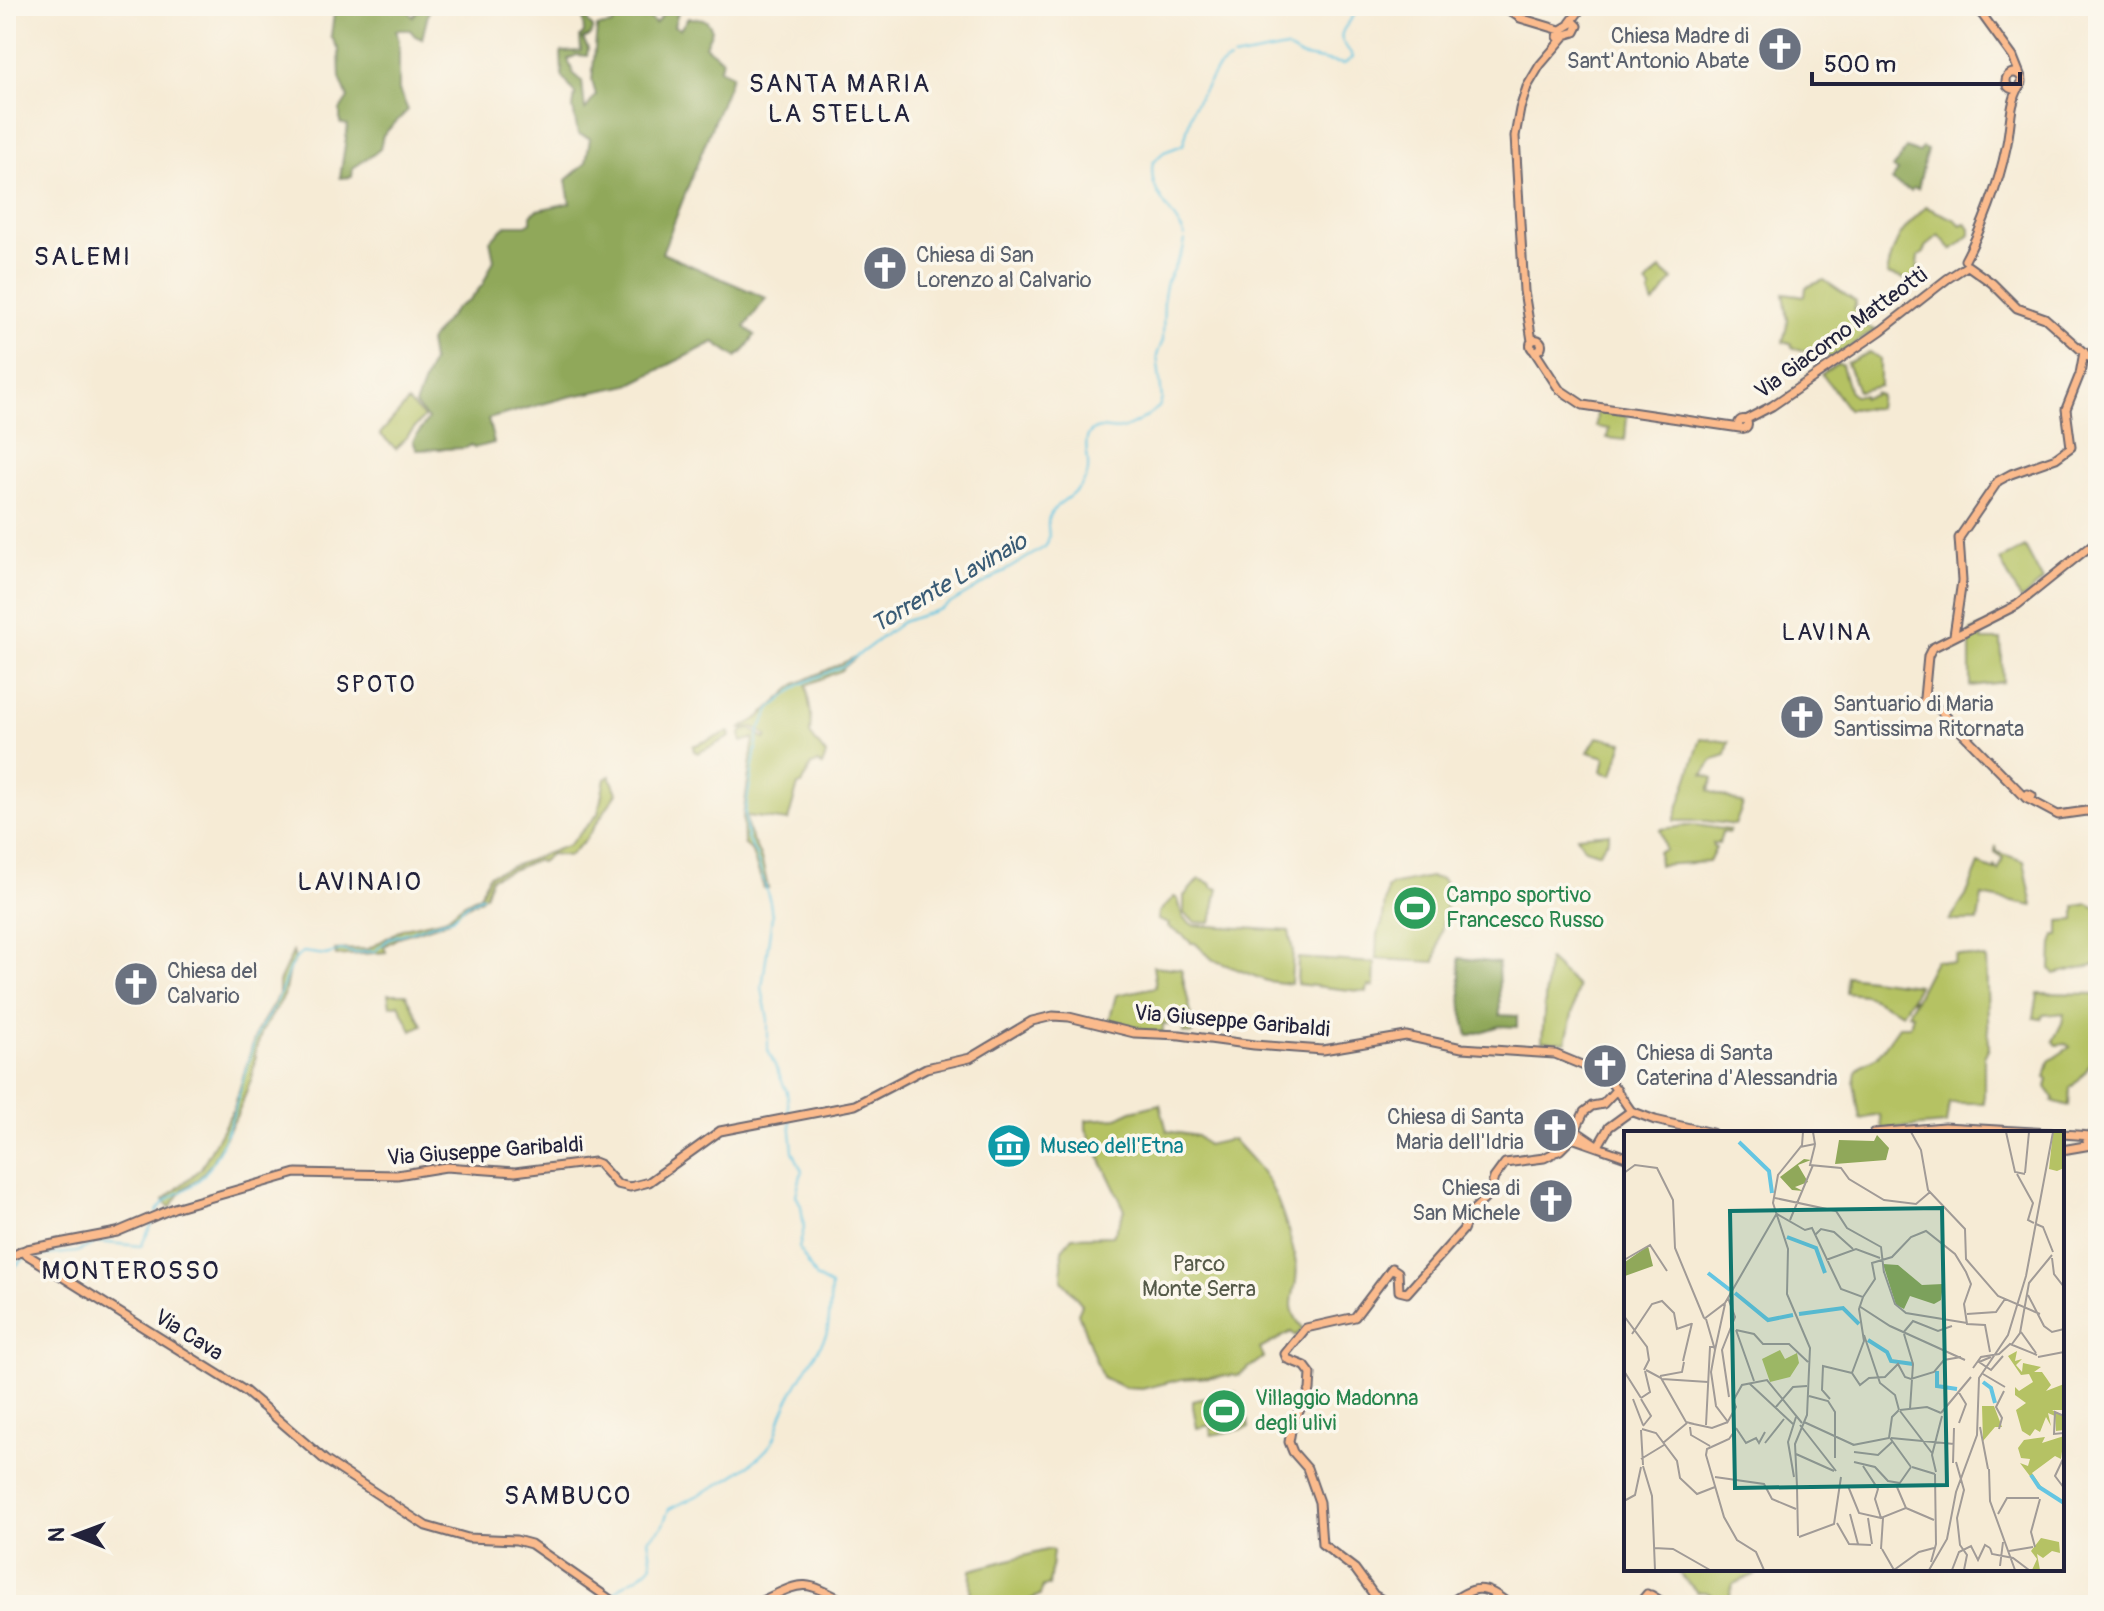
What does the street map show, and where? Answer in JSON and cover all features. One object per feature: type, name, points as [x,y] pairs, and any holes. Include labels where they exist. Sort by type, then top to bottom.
[{"type":"main road","points":[[1503,6],[1520,18],[1558,33],[1577,30],[1574,23],[1582,8]]},
{"type":"main road","points":[[1976,6],[2013,57],[2021,77],[2012,109],[2006,152],[1969,266],[2017,308],[2045,318],[2098,365]]},
{"type":"main road","name":"Via Giacomo Matteotti","points":[[1558,33],[1527,87],[1515,136],[1524,291],[1528,319],[1543,364],[1559,389],[1583,405],[1725,425],[1743,424],[1882,330],[1947,279],[1969,266]]},
{"type":"main road","points":[[2006,50],[2010,63],[2007,76],[2012,109]]},
{"type":"main road","points":[[2007,76],[2015,72],[2021,77]]},
{"type":"main road","points":[[2008,87],[2019,87]]},
{"type":"main road","points":[[1954,635],[1962,581],[1959,538],[1998,481],[2056,458],[2071,447],[2066,409],[2080,374],[2084,352]]},
{"type":"main road","points":[[2098,540],[2017,605],[1954,635],[1928,653],[1926,688],[1927,700],[2039,805],[2058,815],[2098,812]]},
{"type":"main road","name":"Via Giuseppe Garibaldi","points":[[28,1255],[117,1232],[161,1213],[302,1173],[397,1175],[446,1167],[515,1172],[594,1162],[617,1184],[638,1186],[649,1182],[720,1131],[863,1102],[920,1071],[966,1059],[1032,1021],[1053,1016],[1134,1033],[1180,1035],[1254,1045],[1323,1050],[1406,1036],[1462,1048],[1555,1054],[1606,1075],[1631,1111]]},
{"type":"main road","points":[[1391,1605],[1374,1595],[1355,1569],[1322,1544],[1319,1502],[1314,1486],[1307,1468],[1290,1447],[1292,1425],[1310,1390],[1312,1379],[1305,1366],[1285,1357],[1286,1352],[1306,1328],[1355,1317],[1392,1268],[1398,1272],[1399,1291],[1407,1293],[1463,1230],[1468,1216],[1489,1195],[1493,1180],[1505,1163],[1535,1160],[1556,1153],[1575,1133],[1586,1110],[1603,1104],[1617,1089]]},
{"type":"main road","points":[[1598,1146],[1609,1127],[1631,1111],[1703,1131]]},
{"type":"main road","points":[[1897,1131],[1944,1127],[2015,1131]]},
{"type":"main road","points":[[1575,1133],[1624,1156]]},
{"type":"main road","points":[[2064,1134],[2092,1141]]},
{"type":"main road","points":[[2064,1150],[2092,1141]]},
{"type":"main road","points":[[6,1259],[28,1255]]},
{"type":"main road","name":"Via Cava","points":[[28,1255],[245,1391],[325,1460],[426,1526],[468,1538],[508,1539],[531,1544],[615,1602]]},
{"type":"main road","points":[[757,1603],[801,1584],[815,1586],[852,1605]]},
{"type":"main road","points":[[1447,1605],[1469,1591],[1481,1589],[1492,1591],[1510,1605]]},
{"type":"main road","points":[[1639,1604],[1651,1597],[1667,1605]]},
{"type":"green space","points":[[335,6],[406,6],[413,17],[420,6],[430,6],[422,39],[410,30],[396,30],[399,41],[399,90],[408,110],[383,135],[380,149],[353,168],[352,177],[340,178],[348,125],[340,123],[340,110],[348,98],[340,78],[339,50],[331,36]]},
{"type":"green space","points":[[582,6],[588,6],[588,23],[593,28],[590,36],[583,39],[588,48],[587,56],[577,55],[568,59],[573,73],[582,81],[585,110],[596,95],[592,81],[597,27],[612,25],[618,14],[640,6],[655,24],[662,16],[663,6],[678,12],[674,26],[680,29],[688,18],[703,19],[710,26],[712,30],[705,46],[723,60],[719,69],[732,75],[662,253],[766,298],[745,327],[755,335],[736,357],[714,342],[629,385],[568,397],[488,419],[494,443],[474,448],[471,445],[466,448],[417,450],[413,441],[428,419],[415,405],[432,361],[429,341],[456,308],[470,300],[483,284],[494,260],[490,240],[507,225],[531,222],[531,215],[537,210],[570,203],[566,180],[586,163],[590,138],[578,134],[573,108],[575,94],[562,76],[561,52],[581,51],[580,37],[584,33]]},
{"type":"green space","points":[[1906,148],[1919,153],[1922,148],[1927,150],[1918,189],[1910,191],[1891,181],[1898,171],[1893,168]]},
{"type":"green space","points":[[1926,207],[1961,225],[1966,223],[1970,235],[1952,250],[1939,235],[1925,247],[1924,253],[1919,256],[1916,282],[1887,274],[1899,237]]},
{"type":"green space","points":[[1660,269],[1673,280],[1654,304],[1649,294],[1651,290],[1646,284]]},
{"type":"green space","points":[[1824,280],[1856,302],[1854,309],[1862,314],[1867,327],[1875,330],[1834,358],[1792,348],[1791,344],[1783,342],[1788,321],[1784,293],[1805,296],[1806,287]]},
{"type":"green space","points":[[1870,352],[1880,359],[1880,386],[1858,391],[1847,363]]},
{"type":"green space","points":[[1837,364],[1842,365],[1849,390],[1854,395],[1863,395],[1863,398],[1874,393],[1880,395],[1878,408],[1848,409],[1822,374]]},
{"type":"green space","points":[[408,402],[424,417],[396,449],[380,434]]},
{"type":"green space","points":[[1597,412],[1627,416],[1625,440],[1607,438],[1609,429],[1596,427]]},
{"type":"green space","points":[[2025,547],[2043,581],[2021,600],[2000,560]]},
{"type":"green space","points":[[1982,627],[1982,640],[2001,640],[2003,682],[1970,686],[1970,632]]},
{"type":"green space","points":[[856,657],[840,671],[806,685],[811,714],[810,734],[826,755],[822,766],[818,763],[811,765],[802,785],[798,785],[788,821],[746,816],[749,833],[763,867],[768,888],[764,888],[751,850],[744,844],[743,817],[754,738],[742,742],[740,735],[751,729],[765,739],[767,736],[754,727],[740,729],[761,716],[796,684]]},
{"type":"green space","points":[[729,732],[730,737],[698,753],[694,751],[693,746]]},
{"type":"green space","points":[[1597,737],[1623,742],[1613,775],[1602,772],[1605,757],[1588,752]]},
{"type":"green space","points":[[1701,738],[1729,742],[1726,755],[1714,759],[1703,774],[1713,778],[1709,791],[1743,804],[1735,825],[1674,821]]},
{"type":"green space","points":[[610,776],[617,793],[586,839],[569,856],[551,854],[541,862],[537,860],[491,878],[481,899],[446,922],[401,936],[384,946],[386,952],[336,956],[335,950],[368,949],[404,928],[445,919],[480,895],[489,875],[569,845],[598,814],[605,779]]},
{"type":"green space","points":[[1695,825],[1730,830],[1728,833],[1722,832],[1719,844],[1713,843],[1716,848],[1709,862],[1659,865],[1658,852],[1665,850],[1660,829]]},
{"type":"green space","points":[[1609,833],[1609,839],[1598,853],[1585,849],[1577,836]]},
{"type":"green space","points":[[1996,846],[1997,852],[2024,861],[2033,906],[1982,896],[1978,921],[1949,921],[1966,896],[1979,864],[1995,870],[1995,867],[1998,871],[2004,858],[1995,852]]},
{"type":"green space","name":"Campo sportivo Francesco Russo","points":[[1430,877],[1442,879],[1449,890],[1435,962],[1376,959],[1377,934],[1382,924],[1387,889],[1391,885]]},
{"type":"green space","points":[[1199,879],[1218,889],[1211,923],[1196,922],[1184,914],[1184,896]]},
{"type":"green space","points":[[1174,897],[1178,899],[1183,918],[1193,925],[1289,931],[1293,951],[1291,984],[1267,981],[1213,960],[1195,943],[1168,927],[1169,924],[1158,920],[1159,912]]},
{"type":"green space","points":[[2089,904],[2098,909],[2097,964],[2055,974],[2051,969],[2052,944],[2055,935],[2059,935],[2059,921],[2075,920],[2075,906]]},
{"type":"green space","points":[[293,952],[295,960],[289,968],[284,996],[262,1031],[251,1080],[238,1113],[211,1164],[199,1178],[183,1189],[170,1208],[164,1200],[201,1168],[234,1108],[256,1033],[279,995],[279,982]]},
{"type":"green space","points":[[1956,954],[1986,959],[1989,1047],[1984,1057],[1984,1103],[1949,1103],[1946,1124],[1882,1129],[1880,1115],[1860,1119],[1854,1083],[1856,1072],[1863,1064],[1877,1057],[1899,1026],[1910,1026],[1913,1014],[1908,1013],[1914,1001],[1910,1000],[1902,1013],[1865,995],[1846,993],[1847,976],[1918,985],[1911,998],[1915,999],[1935,960],[1953,963]]},
{"type":"green space","points":[[1298,958],[1375,963],[1374,987],[1368,986],[1367,992],[1297,984]]},
{"type":"green space","points":[[1459,958],[1498,963],[1500,1015],[1517,1016],[1517,1027],[1500,1026],[1468,1036],[1462,1009]]},
{"type":"green space","points":[[1548,959],[1578,987],[1566,1042],[1542,1041]]},
{"type":"green space","points":[[1153,966],[1181,969],[1192,1017],[1192,1034],[1183,1033],[1183,1025],[1163,1024],[1163,1032],[1134,1032],[1108,1025],[1116,995],[1156,987]]},
{"type":"green space","points":[[2038,993],[2098,994],[2097,1046],[2089,1067],[2070,1088],[2069,1106],[2052,1101],[2054,1099],[2046,1087],[2048,1079],[2045,1078],[2049,1061],[2070,1047],[2066,1044],[2056,1045],[2053,1041],[2064,1013],[2034,1018]]},
{"type":"green space","points":[[388,994],[406,994],[422,1025],[412,1031],[399,1004],[390,1006]]},
{"type":"green space","name":"Parco Monte Serra","points":[[1160,1104],[1167,1131],[1197,1136],[1207,1145],[1233,1139],[1268,1181],[1284,1216],[1294,1254],[1297,1274],[1292,1304],[1296,1319],[1303,1328],[1296,1336],[1291,1332],[1260,1349],[1264,1357],[1239,1375],[1182,1379],[1142,1389],[1125,1388],[1102,1377],[1078,1313],[1082,1304],[1062,1281],[1062,1249],[1072,1237],[1113,1236],[1125,1210],[1086,1129],[1086,1120],[1117,1118]]},
{"type":"green space","points":[[1236,1392],[1241,1419],[1197,1428],[1192,1401]]},
{"type":"green space","points":[[1248,1421],[1249,1428],[1211,1435],[1210,1428]]},
{"type":"green space","points":[[1050,1549],[1053,1551],[1049,1586],[1043,1586],[1040,1595],[1019,1605],[970,1605],[971,1570]]},
{"type":"green space","points":[[1677,1571],[1761,1571],[1733,1584],[1725,1602],[1706,1592],[1697,1592]]},
{"type":"waterway","points":[[1233,58],[1286,48],[1300,56],[1344,64],[1353,57],[1341,36],[1359,6]]},
{"type":"waterway","points":[[1185,236],[1157,192],[1152,173],[1153,162],[1164,152],[1183,145],[1193,108],[1216,70],[1229,60]]},
{"type":"waterway","name":"Torrente Lavinaio","points":[[612,1597],[652,1564],[648,1539],[662,1527],[669,1509],[734,1475],[771,1444],[788,1400],[826,1335],[828,1325],[831,1286],[816,1278],[799,1248],[804,1228],[796,1195],[802,1171],[793,1151],[787,1092],[768,1050],[768,1020],[762,988],[772,916],[756,855],[747,838],[745,813],[759,731],[771,708],[801,684],[845,665],[902,622],[941,609],[1045,547],[1049,517],[1079,488],[1087,475],[1086,442],[1090,433],[1101,428],[1126,428],[1159,407],[1162,399],[1157,355],[1163,340],[1164,296],[1167,281],[1185,240]]},
{"type":"waterway","points":[[157,1212],[169,1199],[199,1179],[215,1158],[231,1121],[256,1037],[275,1005],[288,971],[303,952],[326,955],[341,950],[354,953],[375,951],[390,938],[452,918],[467,904],[483,896]]},
{"type":"waterway","points":[[34,1256],[77,1252],[97,1242],[141,1246],[155,1218]]},
{"type":"waterway","points":[[6,1274],[26,1257]]},
{"type":"place","name":"Chiesa Madre di Sant'Antonio Abate","points":[[1780,49]]},
{"type":"place","name":"Chiesa di San Lorenzo al Calvario","points":[[885,268]]},
{"type":"place","name":"Santuario di Maria Santissima Ritornata","points":[[1802,717]]},
{"type":"place","name":"Campo sportivo Francesco Russo","points":[[1415,908]]},
{"type":"place","name":"Chiesa del Calvario","points":[[136,984]]},
{"type":"place","name":"Chiesa di Santa Caterina d'Alessandria","points":[[1605,1066]]},
{"type":"place","name":"Chiesa di Santa Maria dell'Idria","points":[[1555,1130]]},
{"type":"place","name":"Museo dell'Etna","points":[[1009,1146]]},
{"type":"place","name":"Chiesa di San Michele","points":[[1551,1201]]},
{"type":"place","name":"Villaggio Madonna degli ulivi","points":[[1224,1411]]},
{"type":"district","name":"SANTA MARIA LA STELLA","points":[[840,99]]},
{"type":"district","name":"SALEMI","points":[[83,257]]},
{"type":"district","name":"LAVINA","points":[[1827,632]]},
{"type":"district","name":"SPOTO","points":[[376,684]]},
{"type":"district","name":"LAVINAIO","points":[[360,882]]},
{"type":"district","name":"MONTEROSSO","points":[[131,1271]]},
{"type":"district","name":"SAMBUCO","points":[[568,1496]]}]
